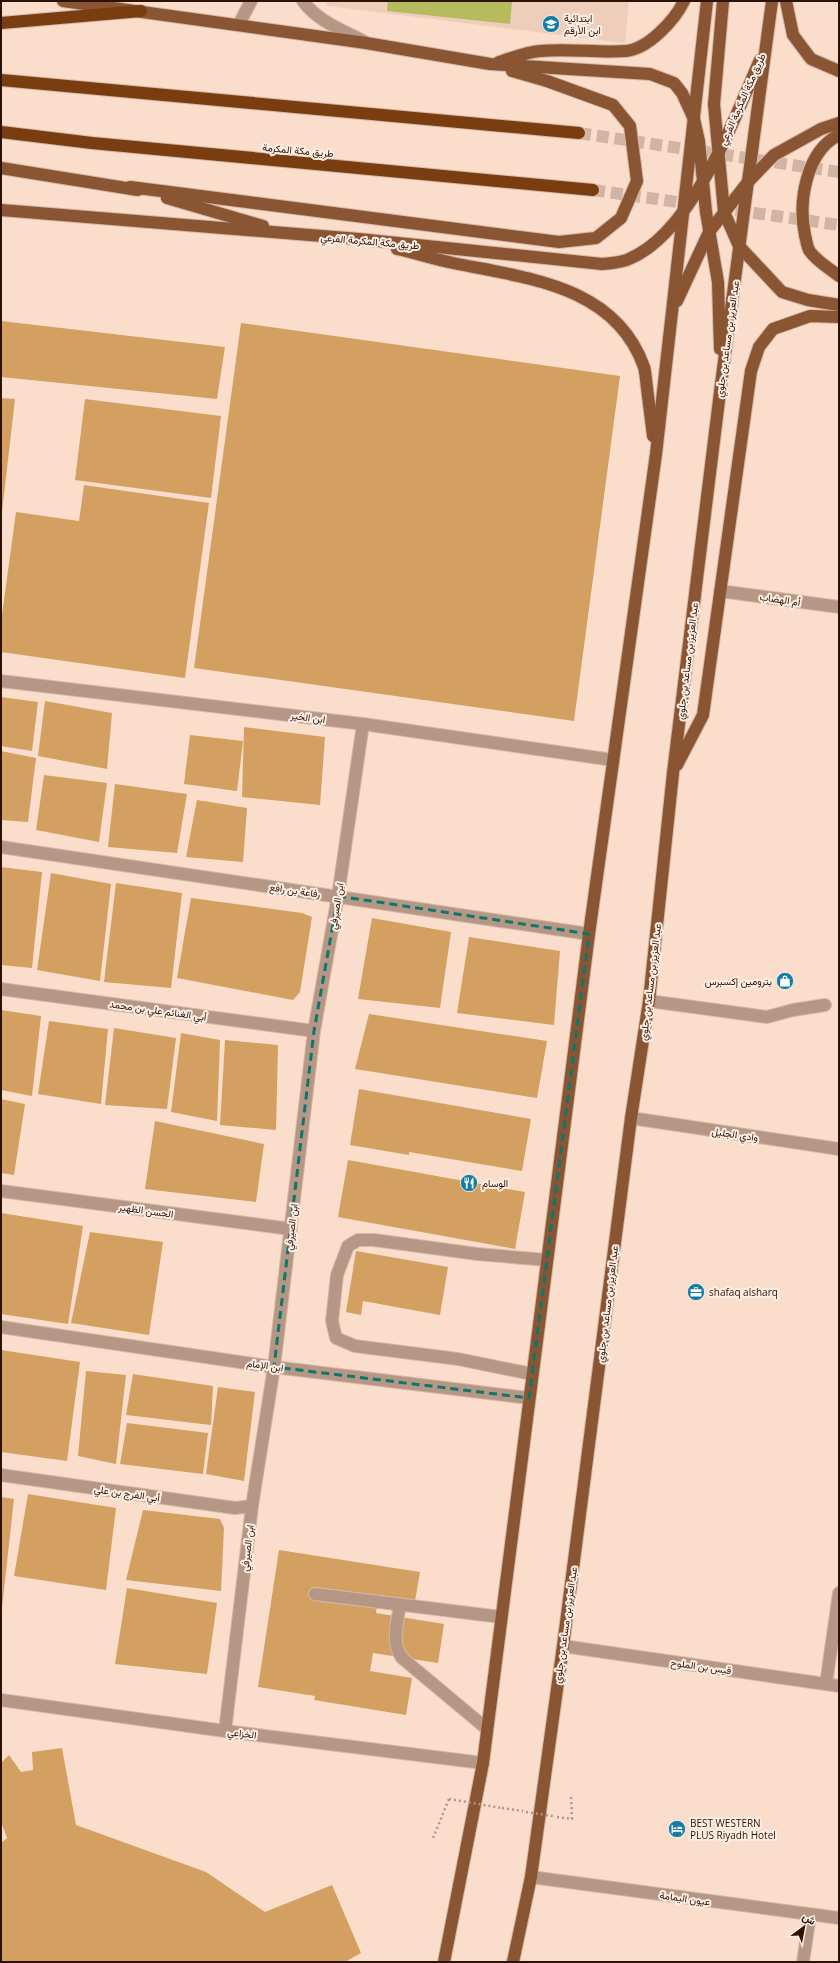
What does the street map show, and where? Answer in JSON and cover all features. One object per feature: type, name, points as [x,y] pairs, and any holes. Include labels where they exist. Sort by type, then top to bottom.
[{"type":"highway","points":[[1,22],[141,11]]},
{"type":"highway","points":[[1,80],[579,134]]},
{"type":"highway","name":"طريق مكة المكرمة","points":[[1,132],[92,144],[593,190]]},
{"type":"main road","points":[[64,1],[239,24],[366,43],[490,64],[650,74],[674,83],[682,93],[694,119],[699,141],[709,232],[718,282],[721,384]]},
{"type":"main road","points":[[490,64],[539,50],[627,51],[648,43],[664,28],[680,9],[684,1]]},
{"type":"main road","points":[[444,1962],[483,1763],[589,934],[656,454],[707,1]]},
{"type":"main road","name":"طريق مكة المكرمة الفرعي","points":[[723,1],[714,104],[724,212],[739,246],[782,292],[808,300],[839,305]]},
{"type":"main road","name":"عبد العزيز بن مساعد بن جلوي","points":[[514,1962],[531,1877],[563,1646],[631,1118],[649,1001],[673,773],[721,384],[772,1]]},
{"type":"main road","points":[[786,1],[792,35],[811,59],[839,71]]},
{"type":"main road","name":"طريق مكة المكرمة الفرعي","points":[[1,210],[359,239],[602,264],[628,260],[655,243],[684,211],[697,193],[730,128],[766,46]]},
{"type":"main road","points":[[1,168],[130,187],[559,242],[596,238],[621,218],[637,181],[630,126],[613,105],[547,81],[490,64]]},
{"type":"main road","points":[[673,311],[709,232],[748,182],[774,155],[821,129],[839,123]]},
{"type":"main road","points":[[839,135],[830,139],[811,165],[802,195],[804,229],[809,250],[839,276]]},
{"type":"main road","points":[[130,187],[288,233]]},
{"type":"main road","points":[[359,239],[451,263],[536,279],[565,288],[594,305],[615,320],[630,339],[644,368],[656,454]]},
{"type":"main road","points":[[673,773],[703,714],[751,371],[760,348],[773,329],[810,316],[839,317]]},
{"type":"street","points":[[239,24],[251,1]]},
{"type":"street","points":[[303,1],[309,10],[335,27],[366,43]]},
{"type":"street","name":"أم الهضاب","points":[[720,591],[839,608]]},
{"type":"street","name":"ابن الخير","points":[[1,681],[363,724],[613,760]]},
{"type":"street","name":"ابن الصيرفي","points":[[225,1731],[252,1506],[274,1366],[314,1031],[338,896],[363,724]]},
{"type":"street","name":"رفاعة بن رافع","points":[[1,847],[589,934]]},
{"type":"street","name":"أبي الغنائم علي بن محمد","points":[[1,989],[314,1031]]},
{"type":"street","points":[[649,1001],[767,1017],[793,1010],[825,1005]]},
{"type":"street","name":"وادي الجليل","points":[[631,1118],[839,1149]]},
{"type":"street","name":"الحسن الظهير","points":[[1,1190],[291,1229]]},
{"type":"street","points":[[532,1374],[458,1359],[355,1346],[336,1338],[332,1321],[337,1275],[348,1246],[358,1240],[387,1241],[477,1254],[547,1260]]},
{"type":"street","name":"ابن الإمام","points":[[1,1327],[274,1366],[529,1398]]},
{"type":"street","name":"أبي الفرج بن علي","points":[[1,1475],[235,1508],[252,1506]]},
{"type":"street","points":[[826,1684],[839,1593]]},
{"type":"street","points":[[315,1594],[501,1617]]},
{"type":"street","points":[[400,1605],[395,1642],[396,1650],[402,1658],[487,1729]]},
{"type":"street","name":"قيس بن الملوح","points":[[563,1646],[839,1686]]},
{"type":"street","name":"الخزاعي","points":[[1,1700],[225,1731],[483,1763]]},
{"type":"street","name":"عيون اليمامة","points":[[531,1877],[839,1918]]},
{"type":"street","points":[[803,1962],[810,1915]]},
{"type":"path","points":[[433,1838],[449,1799],[572,1819],[571,1795]]},
{"type":"highlighted area","points":[[338,896],[589,934],[529,1398],[274,1367],[314,1031]]},
{"type":"shaded area","name":"ابتدائية ابن الأرقم","points":[[325,1],[629,1],[625,43],[328,6]]},
{"type":"green space","points":[[388,1],[512,1],[510,24],[387,11]]},
{"type":"building","points":[[1,321],[225,347],[217,399],[1,377]]},
{"type":"building","points":[[241,323],[620,376],[574,721],[194,668]]},
{"type":"building","points":[[1,398],[15,399],[2,512],[1,512]]},
{"type":"building","points":[[85,399],[221,416],[211,498],[75,480]]},
{"type":"building","points":[[84,485],[209,503],[185,678],[1,652],[1,622],[16,512],[79,521]]},
{"type":"building","points":[[1,697],[38,702],[32,751],[1,746]]},
{"type":"building","points":[[45,701],[112,713],[107,769],[38,756]]},
{"type":"building","points":[[244,727],[325,737],[320,805],[242,797]]},
{"type":"building","points":[[190,735],[243,741],[237,791],[184,784]]},
{"type":"building","points":[[1,751],[36,758],[28,822],[1,820]]},
{"type":"building","points":[[44,775],[107,783],[99,842],[36,830]]},
{"type":"building","points":[[115,784],[187,794],[177,853],[108,847]]},
{"type":"building","points":[[197,800],[247,808],[243,862],[186,857]]},
{"type":"building","points":[[1,867],[42,872],[32,968],[1,965]]},
{"type":"building","points":[[51,873],[111,884],[100,981],[37,970]]},
{"type":"building","points":[[116,883],[182,893],[171,988],[104,982]]},
{"type":"building","points":[[191,898],[302,913],[312,917],[300,992],[293,1000],[177,978]]},
{"type":"building","points":[[372,918],[451,932],[440,1008],[358,999]]},
{"type":"building","points":[[469,937],[560,951],[554,1025],[457,1013]]},
{"type":"building","points":[[1,1010],[41,1016],[32,1096],[1,1090]]},
{"type":"building","points":[[369,1014],[547,1041],[537,1098],[355,1069]]},
{"type":"building","points":[[49,1021],[108,1029],[101,1104],[38,1094]]},
{"type":"building","points":[[114,1028],[176,1038],[167,1109],[105,1105]]},
{"type":"building","points":[[181,1033],[220,1040],[217,1121],[171,1112]]},
{"type":"building","points":[[225,1040],[278,1045],[276,1130],[220,1125]]},
{"type":"building","points":[[359,1089],[531,1119],[522,1171],[409,1152],[409,1155],[350,1145]]},
{"type":"building","points":[[1,1099],[25,1104],[14,1175],[1,1173]]},
{"type":"building","points":[[155,1121],[264,1144],[256,1202],[145,1189]]},
{"type":"building","points":[[348,1160],[525,1192],[515,1249],[338,1217]]},
{"type":"building","points":[[1,1213],[83,1226],[68,1324],[1,1314]]},
{"type":"building","points":[[90,1232],[163,1242],[149,1335],[71,1323]]},
{"type":"building","points":[[356,1251],[448,1267],[440,1315],[363,1301],[361,1315],[346,1312]]},
{"type":"building","points":[[1,1350],[80,1362],[67,1461],[1,1452]]},
{"type":"building","points":[[86,1371],[126,1375],[116,1464],[78,1456]]},
{"type":"building","points":[[133,1374],[213,1386],[211,1425],[126,1415]]},
{"type":"building","points":[[218,1387],[255,1392],[244,1481],[206,1474]]},
{"type":"building","points":[[127,1423],[208,1433],[203,1474],[120,1464]]},
{"type":"building","points":[[28,1494],[116,1508],[106,1590],[14,1576]]},
{"type":"building","points":[[1,1497],[14,1499],[2,1608],[1,1608]]},
{"type":"building","points":[[143,1510],[220,1519],[224,1528],[221,1591],[126,1580]]},
{"type":"building","points":[[279,1550],[420,1572],[415,1601],[379,1595],[376,1613],[444,1624],[438,1663],[373,1653],[370,1671],[412,1678],[406,1715],[314,1700],[315,1696],[258,1687]]},
{"type":"building","points":[[127,1588],[217,1603],[207,1674],[115,1664]]},
{"type":"building","points":[[62,1748],[76,1825],[206,1872],[265,1912],[332,1885],[361,1953],[345,1962],[1,1962],[1,1843],[7,1838],[1,1822],[1,1763],[9,1755],[21,1772],[33,1770],[32,1752]]},
{"type":"tunnel","points":[[579,133],[839,172]]},
{"type":"tunnel","points":[[593,190],[839,225]]},
{"type":"place","name":"ابتدائية ابن الأرقم","points":[[551,24]]},
{"type":"place","name":"بترومين إكسبرس","points":[[785,981]]},
{"type":"place","name":"الوسام","points":[[469,1183]]},
{"type":"place","name":"shafaq alsharq","points":[[696,1292]]},
{"type":"place","name":"BEST WESTERN PLUS Riyadh Hotel","points":[[677,1829]]}]
